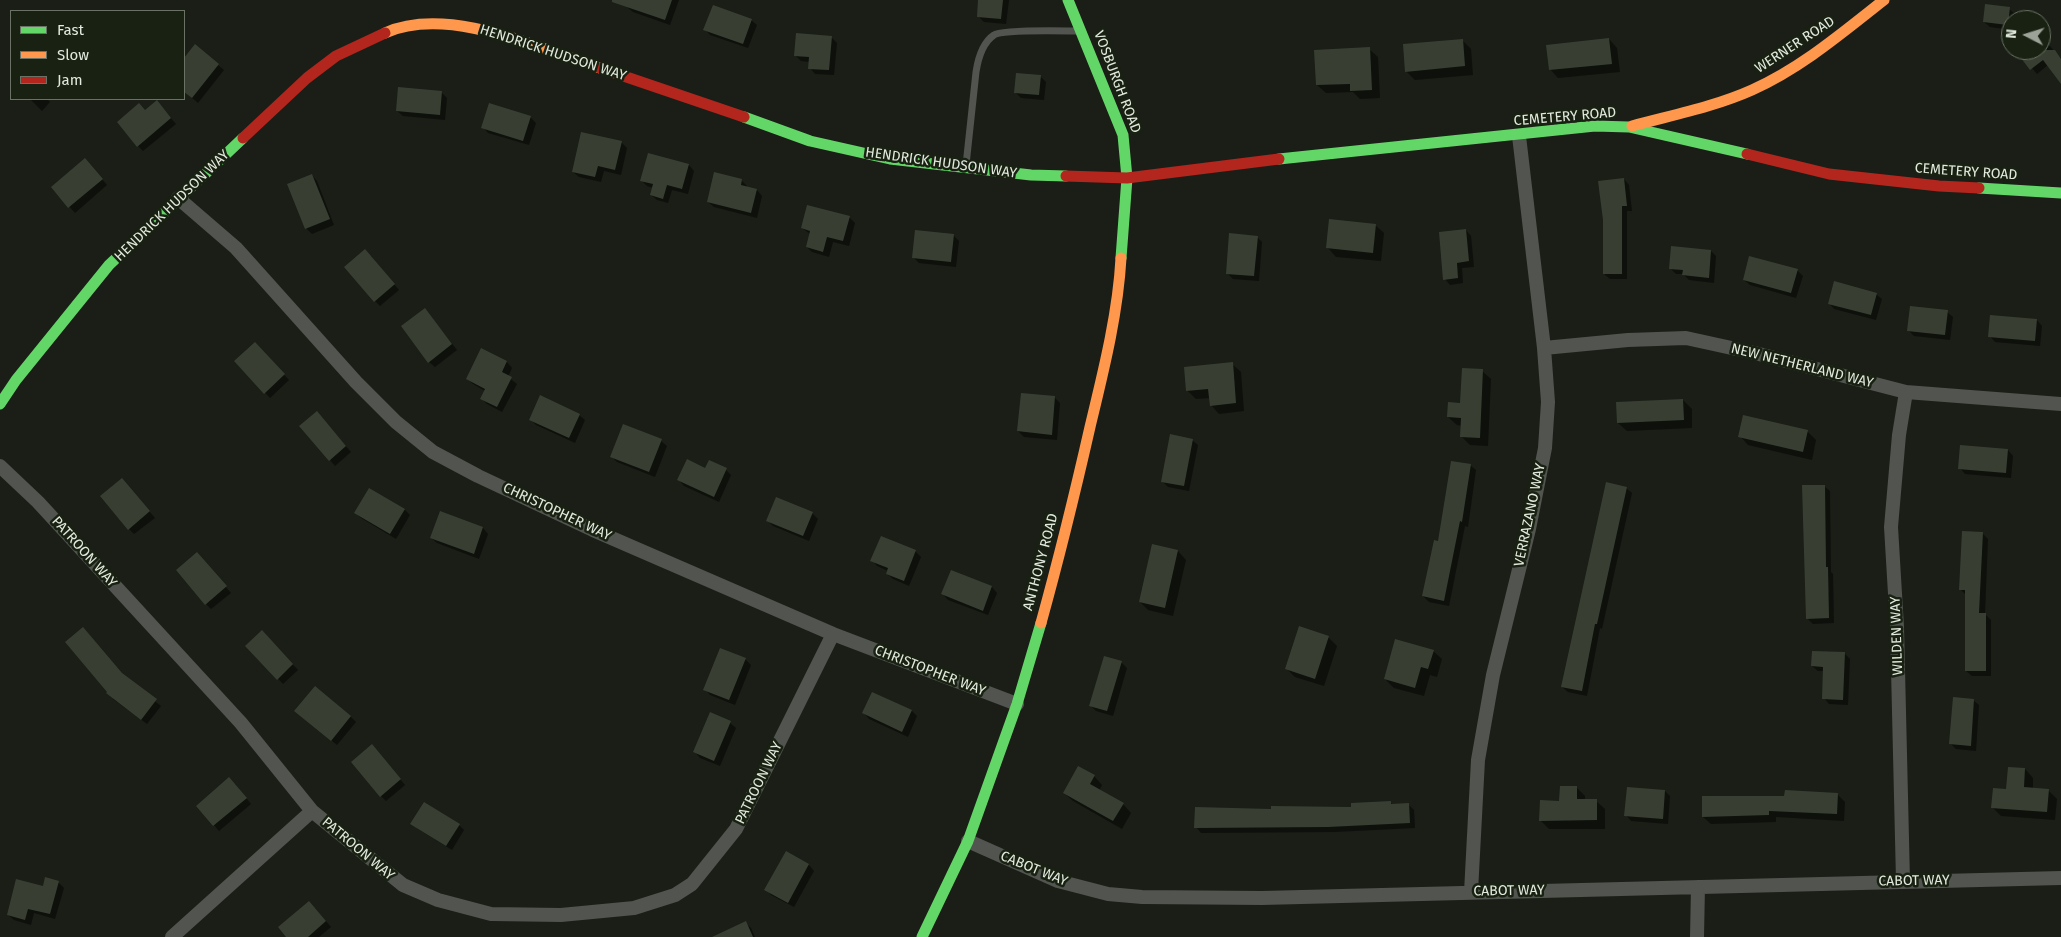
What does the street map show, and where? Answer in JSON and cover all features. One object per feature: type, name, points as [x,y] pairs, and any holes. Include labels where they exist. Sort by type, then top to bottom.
[{"type":"street","name":"VOSBURGH ROAD","points":[[1068,0],[1123,135],[1128,178]]},
{"type":"street","name":"WERNER ROAD","points":[[1629,127],[1719,101],[1766,83],[1827,45],[1884,0]]},
{"type":"street","name":"HENDRICK HUDSON WAY","points":[[0,404],[16,380],[110,265],[178,198],[307,78],[336,56],[401,26],[436,23],[479,28],[691,98],[810,141],[890,158],[1031,175],[1128,178]]},
{"type":"street","name":"CEMETERY ROAD","points":[[1128,178],[1216,166],[1518,136],[1595,126],[1629,127],[1829,174],[1939,186],[2061,193]]},
{"type":"street","name":"VERRAZANO WAY","points":[[1472,892],[1478,760],[1492,675],[1529,529],[1545,448],[1548,402],[1544,348],[1518,136]]},
{"type":"street","name":"ANTHONY ROAD","points":[[922,937],[968,841],[1017,704],[1061,552],[1099,390],[1120,278],[1128,178]]},
{"type":"street","name":"CHRISTOPHER WAY","points":[[178,198],[236,248],[356,382],[396,422],[433,452],[478,476],[593,530],[833,634],[1017,704]]},
{"type":"street","name":"NEW NETHERLAND WAY","points":[[1544,348],[1628,340],[1686,338],[1759,354],[1906,392],[2061,404]]},
{"type":"street","name":"WILDEN WAY","points":[[1903,882],[1897,627],[1891,527],[1899,435],[1906,392]]},
{"type":"street","name":"PATROON WAY","points":[[0,466],[38,502],[241,723],[312,811],[403,885],[438,900],[491,914],[561,915],[634,908],[675,895],[692,884],[736,829],[833,634]]},
{"type":"street","points":[[172,937],[312,811]]},
{"type":"street","name":"CABOT WAY","points":[[968,841],[1058,881],[1108,894],[1142,897],[1262,898],[2061,878]]},
{"type":"street","points":[[1698,887],[1698,937]]},
{"type":"lane","points":[[966,168],[978,58],[987,41],[995,33],[1039,30],[1081,32]]},
{"type":"building","points":[[612,0],[672,0],[665,20],[612,2]]},
{"type":"building","points":[[978,0],[1003,0],[1001,19],[977,17]]},
{"type":"building","points":[[1985,4],[2010,7],[2010,10],[2001,10],[2001,24],[1983,22]]},
{"type":"building","points":[[713,5],[752,19],[743,44],[703,30]]},
{"type":"building","points":[[796,33],[832,36],[829,70],[808,69],[809,57],[794,56]]},
{"type":"building","points":[[1609,38],[1612,64],[1549,70],[1546,45]]},
{"type":"building","points":[[1463,39],[1465,66],[1405,72],[1403,44]]},
{"type":"building","points":[[195,44],[219,64],[192,98],[185,93],[185,57]]},
{"type":"building","points":[[1370,47],[1372,90],[1350,91],[1350,84],[1316,85],[1314,50]]},
{"type":"building","points":[[2051,50],[2055,50],[2061,59],[2061,84],[2043,60],[2051,60]]},
{"type":"building","points":[[2022,60],[2043,60],[2030,70]]},
{"type":"building","points":[[1016,73],[1041,75],[1039,95],[1014,93]]},
{"type":"building","points":[[398,87],[442,91],[440,115],[396,111]]},
{"type":"building","points":[[157,100],[171,118],[137,147],[117,122],[139,103],[145,110]]},
{"type":"building","points":[[489,103],[531,116],[523,141],[481,128]]},
{"type":"building","points":[[581,132],[622,141],[615,170],[598,166],[595,177],[572,172]]},
{"type":"building","points":[[648,153],[689,164],[682,189],[667,185],[663,199],[650,195],[653,184],[640,181]]},
{"type":"building","points":[[85,158],[103,179],[68,208],[51,187]]},
{"type":"building","points":[[714,172],[742,179],[741,185],[757,189],[751,213],[707,202]]},
{"type":"building","points":[[312,174],[330,219],[305,229],[287,184]]},
{"type":"building","points":[[1624,178],[1627,206],[1622,206],[1622,274],[1603,274],[1603,220],[1598,181]]},
{"type":"building","points":[[807,205],[850,216],[843,241],[827,237],[823,252],[806,247],[810,231],[801,228]]},
{"type":"building","points":[[1329,219],[1376,224],[1373,253],[1326,248]]},
{"type":"building","points":[[1466,229],[1469,261],[1457,263],[1458,278],[1443,280],[1439,232]]},
{"type":"building","points":[[915,230],[954,234],[951,262],[912,258]]},
{"type":"building","points":[[1229,233],[1258,236],[1254,276],[1226,274]]},
{"type":"building","points":[[1671,246],[1711,250],[1709,278],[1682,275],[1683,270],[1669,269]]},
{"type":"building","points":[[365,249],[395,284],[374,302],[344,267]]},
{"type":"building","points":[[1749,256],[1798,269],[1791,293],[1743,280]]},
{"type":"building","points":[[1834,281],[1877,293],[1871,315],[1828,304]]},
{"type":"building","points":[[1910,306],[1948,310],[1945,335],[1907,331]]},
{"type":"building","points":[[425,308],[452,344],[428,363],[401,326]]},
{"type":"building","points":[[1990,315],[2037,319],[2035,341],[1988,337]]},
{"type":"building","points":[[255,342],[285,374],[264,394],[234,361]]},
{"type":"building","points":[[481,348],[507,361],[502,372],[512,377],[497,407],[480,399],[485,389],[466,379]]},
{"type":"building","points":[[1233,362],[1236,403],[1210,406],[1208,389],[1186,391],[1184,367]]},
{"type":"building","points":[[1462,368],[1483,369],[1480,438],[1460,437],[1461,418],[1447,417],[1448,402],[1460,403]]},
{"type":"building","points":[[1021,393],[1055,396],[1052,435],[1017,431]]},
{"type":"building","points":[[540,395],[580,414],[569,438],[529,420]]},
{"type":"building","points":[[1683,399],[1684,420],[1617,423],[1616,402]]},
{"type":"building","points":[[317,411],[346,446],[329,461],[299,426]]},
{"type":"building","points":[[1743,415],[1808,430],[1803,452],[1738,437]]},
{"type":"building","points":[[623,424],[662,439],[649,472],[610,457]]},
{"type":"building","points":[[1170,434],[1193,439],[1184,486],[1161,482]]},
{"type":"building","points":[[1960,445],[2008,449],[2006,473],[1958,469]]},
{"type":"building","points":[[687,459],[705,468],[709,460],[727,468],[714,497],[677,480]]},
{"type":"building","points":[[1451,461],[1471,464],[1462,522],[1460,521],[1444,601],[1422,596],[1434,540],[1438,541]]},
{"type":"building","points":[[122,478],[150,511],[128,530],[100,496]]},
{"type":"building","points":[[1606,482],[1627,487],[1597,624],[1595,624],[1582,691],[1561,687]]},
{"type":"building","points":[[1802,485],[1825,485],[1829,618],[1806,619]]},
{"type":"building","points":[[369,488],[405,509],[390,534],[354,513]]},
{"type":"building","points":[[776,497],[813,512],[803,536],[766,521]]},
{"type":"building","points":[[440,511],[483,527],[474,554],[430,538]]},
{"type":"building","points":[[1962,531],[1983,532],[1979,613],[1986,613],[1986,671],[1965,671],[1965,590],[1959,590]]},
{"type":"building","points":[[881,536],[916,550],[904,581],[886,574],[888,568],[870,561]]},
{"type":"building","points":[[1152,544],[1178,550],[1165,608],[1139,602]]},
{"type":"building","points":[[197,552],[227,586],[205,605],[176,570]]},
{"type":"building","points":[[951,570],[992,586],[983,611],[941,594]]},
{"type":"building","points":[[1299,626],[1329,636],[1315,679],[1285,669]]},
{"type":"building","points":[[83,627],[122,673],[157,699],[141,720],[106,693],[65,642]]},
{"type":"building","points":[[262,630],[293,664],[277,680],[245,646]]},
{"type":"building","points":[[1395,639],[1434,650],[1428,669],[1421,667],[1415,688],[1384,679]]},
{"type":"building","points":[[720,648],[746,658],[729,700],[703,690]]},
{"type":"building","points":[[1812,651],[1845,652],[1843,700],[1822,699],[1823,667],[1811,666]]},
{"type":"building","points":[[1104,656],[1122,661],[1107,711],[1089,706]]},
{"type":"building","points":[[315,686],[351,716],[331,741],[294,711]]},
{"type":"building","points":[[872,692],[912,710],[902,732],[862,713]]},
{"type":"building","points":[[1953,697],[1974,699],[1971,746],[1949,744]]},
{"type":"building","points":[[710,712],[731,721],[714,761],[693,752]]},
{"type":"building","points":[[372,744],[401,779],[380,797],[351,762]]},
{"type":"building","points":[[1078,766],[1095,775],[1090,784],[1124,803],[1113,821],[1063,793]]},
{"type":"building","points":[[2008,767],[2025,768],[2024,787],[2049,789],[2047,812],[1991,808],[1993,788],[2006,789]]},
{"type":"building","points":[[229,777],[247,798],[213,826],[196,806]]},
{"type":"building","points":[[1560,786],[1577,786],[1577,799],[1597,799],[1597,820],[1539,821],[1540,800],[1559,801]]},
{"type":"building","points":[[1627,787],[1665,790],[1663,819],[1624,816]]},
{"type":"building","points":[[1785,790],[1838,793],[1837,814],[1769,811],[1769,815],[1702,817],[1702,796],[1784,796]]},
{"type":"building","points":[[1391,801],[1391,804],[1409,803],[1410,823],[1328,827],[1194,828],[1195,807],[1271,809],[1271,806],[1351,807],[1351,803]]},
{"type":"building","points":[[424,802],[460,824],[446,846],[410,824]]},
{"type":"building","points":[[786,851],[809,864],[788,903],[764,890]]},
{"type":"building","points":[[45,877],[59,881],[50,914],[28,909],[25,920],[7,915],[16,879],[43,886]]},
{"type":"building","points":[[309,901],[326,921],[308,937],[286,937],[278,927]]},
{"type":"building","points":[[746,921],[753,937],[712,937]]},
{"type":"traffic: fast","points":[[1068,0],[1123,135],[1127,178],[1121,258]]},
{"type":"traffic: fast","points":[[744,117],[810,141],[890,159],[1031,175],[1066,176]]},
{"type":"traffic: fast","points":[[1279,159],[1595,126],[1629,127],[1747,154]]},
{"type":"traffic: fast","points":[[0,404],[16,380],[109,265],[243,138]]},
{"type":"traffic: fast","points":[[1979,188],[2061,193]]},
{"type":"traffic: fast","points":[[922,937],[968,841],[1017,704],[1041,623]]},
{"type":"traffic: slow","points":[[1632,126],[1693,110],[1752,90],[1804,61],[1884,0]]},
{"type":"traffic: slow","points":[[385,33],[410,26],[436,24],[464,26],[493,32],[600,68]]},
{"type":"traffic: slow","points":[[1041,623],[1067,525],[1105,365],[1117,300],[1121,258]]},
{"type":"traffic: jam","points":[[243,138],[307,78],[336,56],[385,33]]},
{"type":"traffic: jam","points":[[600,68],[744,117]]},
{"type":"traffic: jam","points":[[1747,154],[1829,174],[1939,186],[1979,188]]},
{"type":"traffic: jam","points":[[1066,176],[1127,178],[1279,159]]}]
